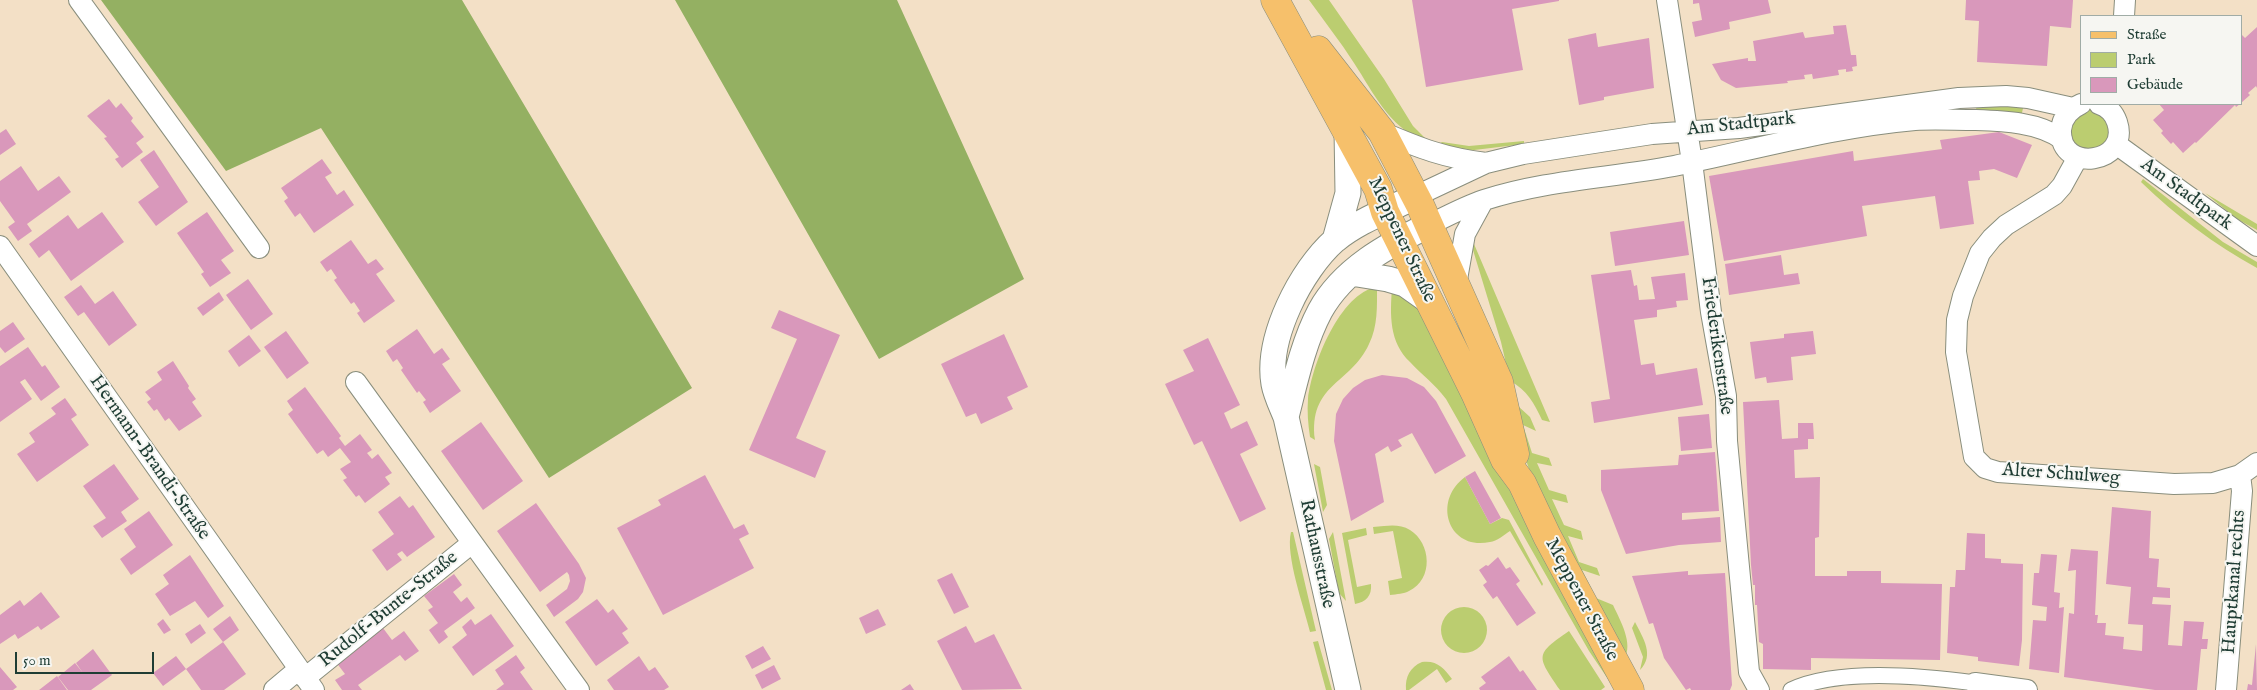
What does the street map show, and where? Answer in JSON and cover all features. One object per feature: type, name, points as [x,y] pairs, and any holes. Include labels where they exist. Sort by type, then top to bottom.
[{"type":"main road","name":"Meppener Straße","points":[[1275,0],[1378,189],[1385,212],[1475,393],[1505,460],[1522,483],[1547,536],[1630,690]]},
{"type":"main road","name":"Meppener Straße","points":[[1280,0],[1382,132],[1416,196],[1499,382],[1522,483]]},
{"type":"street","points":[[79,0],[259,248]]},
{"type":"street","name":"Friederikenstraße","points":[[1668,0],[1692,162],[1710,312],[1726,396],[1727,441],[1748,672],[1759,690]]},
{"type":"street","points":[[2124,15],[2125,0]]},
{"type":"street","name":"Am Stadtpark","points":[[1416,196],[1486,163],[1523,154],[1652,134],[1739,128],[1959,98],[2006,96],[2077,106]]},
{"type":"street","points":[[2077,106],[2063,121],[2062,139],[2066,146],[2078,157],[2095,159],[2111,151],[2116,144],[2118,126],[2116,118],[2103,105]]},
{"type":"street","name":"Am Stadtpark","points":[[1399,241],[1483,201],[1550,185],[1692,162],[1771,144],[1886,123],[1917,120],[2001,121],[2053,133],[2062,139]]},
{"type":"street","points":[[1335,240],[1348,193],[1347,129]]},
{"type":"street","name":"Meppener Straße","points":[[1382,132],[1424,150],[1455,159],[1486,163]]},
{"type":"street","name":"Am Stadtpark","points":[[2116,144],[2257,246]]},
{"type":"street","name":"Alter Schulweg","points":[[2078,157],[2062,186],[2054,195],[2006,225],[1992,238],[1980,253],[1963,296],[1957,320],[1956,352],[1974,458],[1985,468],[1998,472],[2174,484],[2213,483],[2240,475],[2257,464]]},
{"type":"street","name":"Rathausstraße","points":[[1348,690],[1286,417],[1274,384],[1274,360],[1282,322],[1292,297],[1307,271],[1335,240],[1353,228],[1416,196]]},
{"type":"street","points":[[1456,285],[1465,234],[1483,201]]},
{"type":"street","name":"Rathausstraße","points":[[1286,417],[1297,375],[1320,311],[1340,284],[1351,273],[1399,241]]},
{"type":"street","name":"Hermann-Brandi-Straße","points":[[0,246],[306,679]]},
{"type":"street","points":[[1351,273],[1388,279],[1405,284],[1429,301]]},
{"type":"street","name":"Rudolf-Bunte-Straße","points":[[356,382],[579,690]]},
{"type":"street","name":"Hauptkanal rechts","points":[[2226,690],[2242,491],[2240,475]]},
{"type":"street","name":"Rudolf-Bunte-Straße","points":[[306,679],[472,543]]},
{"type":"street","points":[[1791,690],[1800,686],[1836,679],[1883,676],[1915,676],[2027,690]]},
{"type":"street","points":[[274,690],[306,679]]},
{"type":"green space","points":[[101,0],[462,0],[692,388],[549,478],[321,128],[226,171]]},
{"type":"green space","points":[[675,0],[897,0],[1024,279],[879,359]]},
{"type":"green space","points":[[1309,0],[1329,0],[1384,79],[1413,126],[1425,138],[1424,142],[1400,127],[1391,118]]},
{"type":"green space","points":[[1977,102],[2024,104],[2021,117],[1976,110]]},
{"type":"green space","points":[[2086,110],[2094,110],[2101,113],[2107,119],[2110,130],[2107,141],[2101,147],[2094,150],[2086,150],[2079,147],[2073,141],[2070,134],[2070,126],[2073,119],[2079,113]]},
{"type":"green space","points":[[1524,141],[1524,144],[1466,151],[1435,146],[1442,142],[1469,146]]},
{"type":"green space","points":[[2143,179],[2223,242],[2257,262],[2257,268],[2226,250],[2182,218],[2141,182]]},
{"type":"green space","points":[[2205,193],[2257,224],[2257,230],[2237,219]]},
{"type":"green space","points":[[1474,244],[1550,422],[1542,420],[1536,408],[1521,388],[1510,381],[1501,342],[1473,250]]},
{"type":"green space","points":[[1377,287],[1376,316],[1372,337],[1361,357],[1324,396],[1318,407],[1315,421],[1315,440],[1310,437],[1308,399],[1315,368],[1322,350],[1330,332],[1351,302],[1364,292]]},
{"type":"green space","points":[[1392,288],[1416,303],[1612,685],[1589,651],[1446,399],[1410,362],[1398,346],[1392,328]]},
{"type":"green space","points":[[1518,406],[1530,417],[1536,431],[1523,425],[1532,453],[1549,458],[1552,466],[1537,463],[1549,490],[1566,495],[1568,503],[1552,499],[1564,525],[1581,531],[1583,540],[1568,536],[1579,562],[1597,568],[1600,576],[1582,570],[1596,598],[1613,605],[1625,632],[1627,653],[1624,659],[1531,475],[1524,454]]},
{"type":"green space","points":[[1314,464],[1320,467],[1327,505],[1323,512]]},
{"type":"green space","points":[[1465,477],[1490,524],[1502,518],[1509,520],[1543,584],[1542,586],[1510,531],[1493,541],[1476,543],[1464,539],[1455,532],[1449,522],[1447,510],[1449,499],[1455,487]]},
{"type":"green space","points":[[1373,527],[1404,527],[1410,530],[1417,536],[1426,552],[1426,570],[1423,578],[1417,585],[1405,593],[1390,595],[1388,581],[1402,578],[1393,531],[1374,534]]},
{"type":"green space","points":[[1366,528],[1367,535],[1348,540],[1357,587],[1371,584],[1368,598],[1355,604],[1342,533]]},
{"type":"green space","points":[[1291,532],[1293,532],[1316,631],[1310,632],[1296,581],[1291,554]]},
{"type":"green space","points":[[1333,532],[1346,601],[1339,593],[1329,539]]},
{"type":"green space","points":[[1469,607],[1481,613],[1486,621],[1486,639],[1481,647],[1473,652],[1459,653],[1447,647],[1442,639],[1441,625],[1447,613],[1455,608]]},
{"type":"green space","points":[[1635,622],[1644,640],[1647,652],[1647,658],[1640,670],[1643,657],[1632,628]]},
{"type":"green space","points":[[1569,631],[1605,687],[1601,690],[1560,690],[1547,670],[1543,657],[1545,651]]},
{"type":"green space","points":[[1318,641],[1332,690],[1326,690],[1313,642]]},
{"type":"green space","points":[[1422,662],[1432,662],[1440,666],[1452,679],[1446,683],[1437,669],[1409,690],[1406,690],[1406,681],[1409,673]]},
{"type":"building","points":[[1412,0],[1559,1],[1512,9],[1523,70],[1426,87]]},
{"type":"building","points":[[1693,0],[1768,0],[1771,13],[1729,22],[1730,29],[1695,37],[1692,22],[1702,20],[1699,3],[1693,4]]},
{"type":"building","points":[[1966,0],[2073,0],[2071,28],[2050,26],[2047,66],[1977,62],[1979,21],[1965,20]]},
{"type":"building","points":[[1846,25],[1851,55],[1856,55],[1857,66],[1852,67],[1853,71],[1846,72],[1846,69],[1838,70],[1839,75],[1813,79],[1812,74],[1804,75],[1805,79],[1787,81],[1788,83],[1736,88],[1721,80],[1712,64],[1748,58],[1748,61],[1756,61],[1753,41],[1803,32],[1805,38],[1834,34],[1833,26]]},
{"type":"building","points":[[2257,27],[2257,88],[2256,86],[2248,93],[2250,95],[2242,102],[2242,35],[2245,38]]},
{"type":"building","points":[[1596,33],[1598,47],[1649,38],[1654,88],[1604,97],[1604,100],[1579,105],[1568,39]]},
{"type":"building","points":[[109,99],[116,108],[121,103],[133,118],[131,121],[144,137],[136,143],[143,152],[122,168],[115,159],[119,157],[104,138],[107,137],[87,116]]},
{"type":"building","points":[[2160,105],[2235,105],[2183,153],[2161,133],[2163,131],[2153,120],[2164,110]]},
{"type":"building","points":[[6,129],[16,144],[0,155],[0,133]]},
{"type":"building","points":[[1999,132],[2032,145],[2017,178],[1994,169],[1979,171],[1980,180],[1968,181],[1974,224],[1940,229],[1935,196],[1862,206],[1867,236],[1724,261],[1709,176],[1853,151],[1854,161],[1942,149],[1940,140]]},
{"type":"building","points":[[154,150],[188,202],[156,226],[138,202],[159,187],[140,160]]},
{"type":"building","points":[[322,159],[332,173],[325,177],[337,195],[344,190],[354,205],[314,233],[300,213],[295,217],[284,201],[288,198],[281,188]]},
{"type":"building","points":[[21,166],[38,191],[59,176],[71,192],[27,224],[32,231],[18,241],[8,227],[15,222],[0,201],[0,181]]},
{"type":"building","points":[[102,212],[124,242],[71,281],[49,250],[39,258],[29,244],[68,215],[78,229]]},
{"type":"building","points":[[207,212],[234,251],[221,260],[231,273],[210,287],[201,274],[204,272],[177,233]]},
{"type":"building","points":[[1684,221],[1689,255],[1615,266],[1610,232]]},
{"type":"building","points":[[351,240],[368,264],[376,259],[384,269],[376,274],[395,301],[364,323],[357,313],[360,311],[354,302],[351,304],[334,280],[337,278],[331,269],[327,272],[320,262]]},
{"type":"building","points":[[1781,255],[1784,275],[1798,273],[1800,284],[1729,295],[1725,264]]},
{"type":"building","points":[[1631,270],[1634,286],[1637,285],[1639,300],[1655,299],[1651,277],[1685,273],[1688,300],[1676,301],[1677,307],[1657,310],[1657,317],[1634,320],[1641,365],[1654,363],[1656,375],[1697,368],[1703,405],[1594,423],[1591,402],[1610,399],[1591,275]]},
{"type":"building","points":[[248,279],[273,314],[251,330],[226,295]]},
{"type":"building","points":[[81,285],[95,304],[113,291],[137,325],[109,346],[84,312],[78,316],[64,297]]},
{"type":"building","points":[[219,292],[224,300],[203,316],[197,308]]},
{"type":"building","points":[[779,310],[840,335],[796,438],[826,451],[815,478],[749,450],[797,339],[771,328]]},
{"type":"building","points":[[13,322],[25,339],[5,353],[0,347],[0,331]]},
{"type":"building","points":[[417,329],[434,354],[442,348],[450,359],[442,364],[461,391],[430,413],[423,402],[426,400],[419,391],[417,393],[401,370],[403,368],[397,359],[393,362],[386,351]]},
{"type":"building","points":[[286,331],[309,363],[287,379],[264,347]]},
{"type":"building","points":[[1813,331],[1816,354],[1791,357],[1793,380],[1767,383],[1766,377],[1755,379],[1750,342],[1784,338],[1784,334]]},
{"type":"building","points":[[1004,334],[1028,387],[1007,397],[1013,409],[981,424],[976,413],[966,417],[941,364]]},
{"type":"building","points":[[249,335],[261,351],[239,367],[228,351]]},
{"type":"building","points":[[1208,338],[1240,405],[1224,413],[1231,429],[1247,421],[1258,445],[1240,454],[1266,509],[1240,522],[1202,441],[1194,445],[1165,384],[1194,371],[1183,350]]},
{"type":"building","points":[[28,347],[42,367],[45,365],[60,387],[41,401],[25,379],[20,382],[32,399],[0,422],[0,366]]},
{"type":"building","points":[[173,361],[196,399],[192,402],[202,416],[179,431],[169,418],[165,421],[157,409],[154,411],[147,402],[151,399],[145,392],[162,380],[157,372]]},
{"type":"building","points":[[1382,375],[1407,378],[1424,387],[1436,401],[1466,456],[1435,474],[1412,433],[1398,440],[1402,446],[1391,452],[1388,446],[1375,454],[1384,502],[1351,521],[1334,441],[1336,414],[1343,399],[1353,388],[1365,380]]},
{"type":"building","points":[[305,387],[341,436],[339,438],[345,446],[360,434],[372,450],[367,453],[372,459],[378,454],[392,473],[385,477],[390,484],[365,503],[359,495],[356,497],[343,480],[347,478],[340,469],[351,462],[340,448],[328,457],[323,450],[317,454],[288,414],[293,410],[287,401]]},
{"type":"building","points":[[65,398],[77,415],[71,419],[89,445],[37,482],[17,454],[35,442],[29,433],[56,414],[51,408]]},
{"type":"building","points":[[1779,400],[1782,439],[1798,438],[1798,423],[1813,423],[1814,439],[1808,439],[1808,449],[1794,450],[1795,478],[1820,477],[1819,537],[1815,538],[1815,576],[1847,576],[1847,571],[1881,571],[1881,583],[1942,584],[1940,660],[1811,658],[1811,670],[1763,669],[1763,644],[1759,642],[1755,585],[1753,585],[1751,565],[1743,402]]},
{"type":"building","points":[[1709,414],[1712,448],[1681,451],[1678,417]]},
{"type":"building","points":[[481,422],[523,481],[483,510],[441,451]]},
{"type":"building","points":[[1715,452],[1719,511],[1682,513],[1682,520],[1720,517],[1721,542],[1679,545],[1626,554],[1601,490],[1601,470],[1678,465],[1679,455]]},
{"type":"building","points":[[114,464],[139,499],[121,512],[127,521],[102,538],[93,526],[106,518],[83,486]]},
{"type":"building","points":[[1475,471],[1501,518],[1490,524],[1465,477]]},
{"type":"building","points":[[705,475],[734,529],[744,524],[749,534],[739,539],[754,568],[663,615],[617,528],[661,505],[658,500]]},
{"type":"building","points":[[400,496],[409,508],[413,505],[435,537],[407,557],[402,551],[397,554],[402,560],[387,571],[372,550],[394,534],[378,512]]},
{"type":"building","points":[[536,503],[579,564],[586,578],[583,592],[578,599],[554,617],[546,605],[567,589],[570,581],[569,575],[567,572],[540,592],[497,531]]},
{"type":"building","points":[[2112,507],[2151,511],[2149,558],[2159,559],[2157,587],[2170,588],[2170,598],[2153,597],[2152,604],[2171,605],[2168,645],[2182,646],[2184,621],[2204,622],[2202,639],[2208,639],[2207,649],[2201,649],[2197,690],[2155,690],[2064,677],[2069,613],[2074,614],[2076,570],[2068,571],[2071,549],[2098,551],[2095,615],[2098,615],[2097,623],[2106,623],[2105,635],[2124,637],[2123,649],[2142,651],[2143,625],[2128,624],[2131,587],[2106,584]]},
{"type":"building","points":[[149,511],[173,545],[131,575],[120,559],[136,547],[124,529]]},
{"type":"building","points":[[1967,533],[1985,534],[1985,558],[2001,559],[2001,563],[2023,564],[2022,640],[2019,666],[1978,661],[1978,657],[1947,653],[1950,587],[1955,587],[1956,570],[1965,570]]},
{"type":"building","points":[[2041,554],[2057,555],[2054,592],[2060,593],[2059,608],[2064,607],[2059,673],[2029,669],[2033,620],[2046,621],[2047,607],[2032,605],[2034,573],[2039,573]]},
{"type":"building","points":[[190,555],[224,606],[208,618],[195,601],[170,616],[155,594],[169,584],[163,575]]},
{"type":"building","points":[[1498,557],[1506,569],[1510,567],[1520,581],[1516,584],[1536,613],[1517,626],[1497,596],[1493,599],[1483,585],[1487,582],[1479,570],[1486,565],[1488,566]]},
{"type":"building","points":[[1688,571],[1688,575],[1725,573],[1732,685],[1730,690],[1691,690],[1690,688],[1686,690],[1664,658],[1653,623],[1649,624],[1632,576]]},
{"type":"building","points":[[952,573],[969,607],[954,614],[937,580]]},
{"type":"building","points":[[454,574],[462,585],[453,592],[461,602],[467,597],[475,608],[444,631],[448,637],[439,644],[429,630],[438,623],[428,610],[433,607],[424,596]]},
{"type":"building","points":[[41,592],[60,617],[41,630],[38,626],[18,639],[15,634],[0,644],[0,615],[20,600],[24,606]]},
{"type":"building","points":[[597,599],[608,613],[613,609],[628,629],[622,633],[629,643],[596,666],[565,622]]},
{"type":"building","points":[[878,609],[886,625],[866,634],[859,618]]},
{"type":"building","points":[[491,614],[514,646],[473,676],[452,647],[467,635],[462,627],[471,619],[475,625]]},
{"type":"building","points":[[230,616],[239,630],[223,642],[213,629]]},
{"type":"building","points":[[163,619],[171,630],[164,634],[157,624]]},
{"type":"building","points":[[200,624],[206,633],[191,644],[185,634]]},
{"type":"building","points":[[966,626],[975,643],[994,634],[1022,689],[962,690],[937,641]]},
{"type":"building","points":[[383,628],[392,640],[404,631],[419,651],[405,661],[400,655],[358,685],[362,690],[342,690],[335,680],[345,674],[336,662]]},
{"type":"building","points":[[223,642],[246,674],[224,690],[201,690],[186,669]]},
{"type":"building","points":[[2256,644],[2257,690],[2247,690],[2248,684],[2252,685]]},
{"type":"building","points":[[763,646],[771,659],[752,669],[745,656]]},
{"type":"building","points":[[93,649],[112,675],[91,690],[68,690],[58,677],[75,663],[83,673],[76,663]]},
{"type":"building","points":[[516,655],[525,668],[520,672],[533,690],[496,690],[504,684],[495,670]]},
{"type":"building","points":[[176,656],[186,669],[163,686],[153,673]]},
{"type":"building","points":[[639,656],[649,671],[655,667],[669,687],[664,690],[614,690],[607,680]]},
{"type":"building","points":[[1509,656],[1520,672],[1523,670],[1537,690],[1480,690],[1479,688],[1486,683],[1481,677]]},
{"type":"building","points":[[774,665],[781,679],[762,689],[755,675]]},
{"type":"building","points":[[0,667],[17,687],[13,690],[0,690]]},
{"type":"building","points":[[57,676],[67,690],[39,690]]},
{"type":"building","points":[[910,684],[914,690],[901,690]]}]
